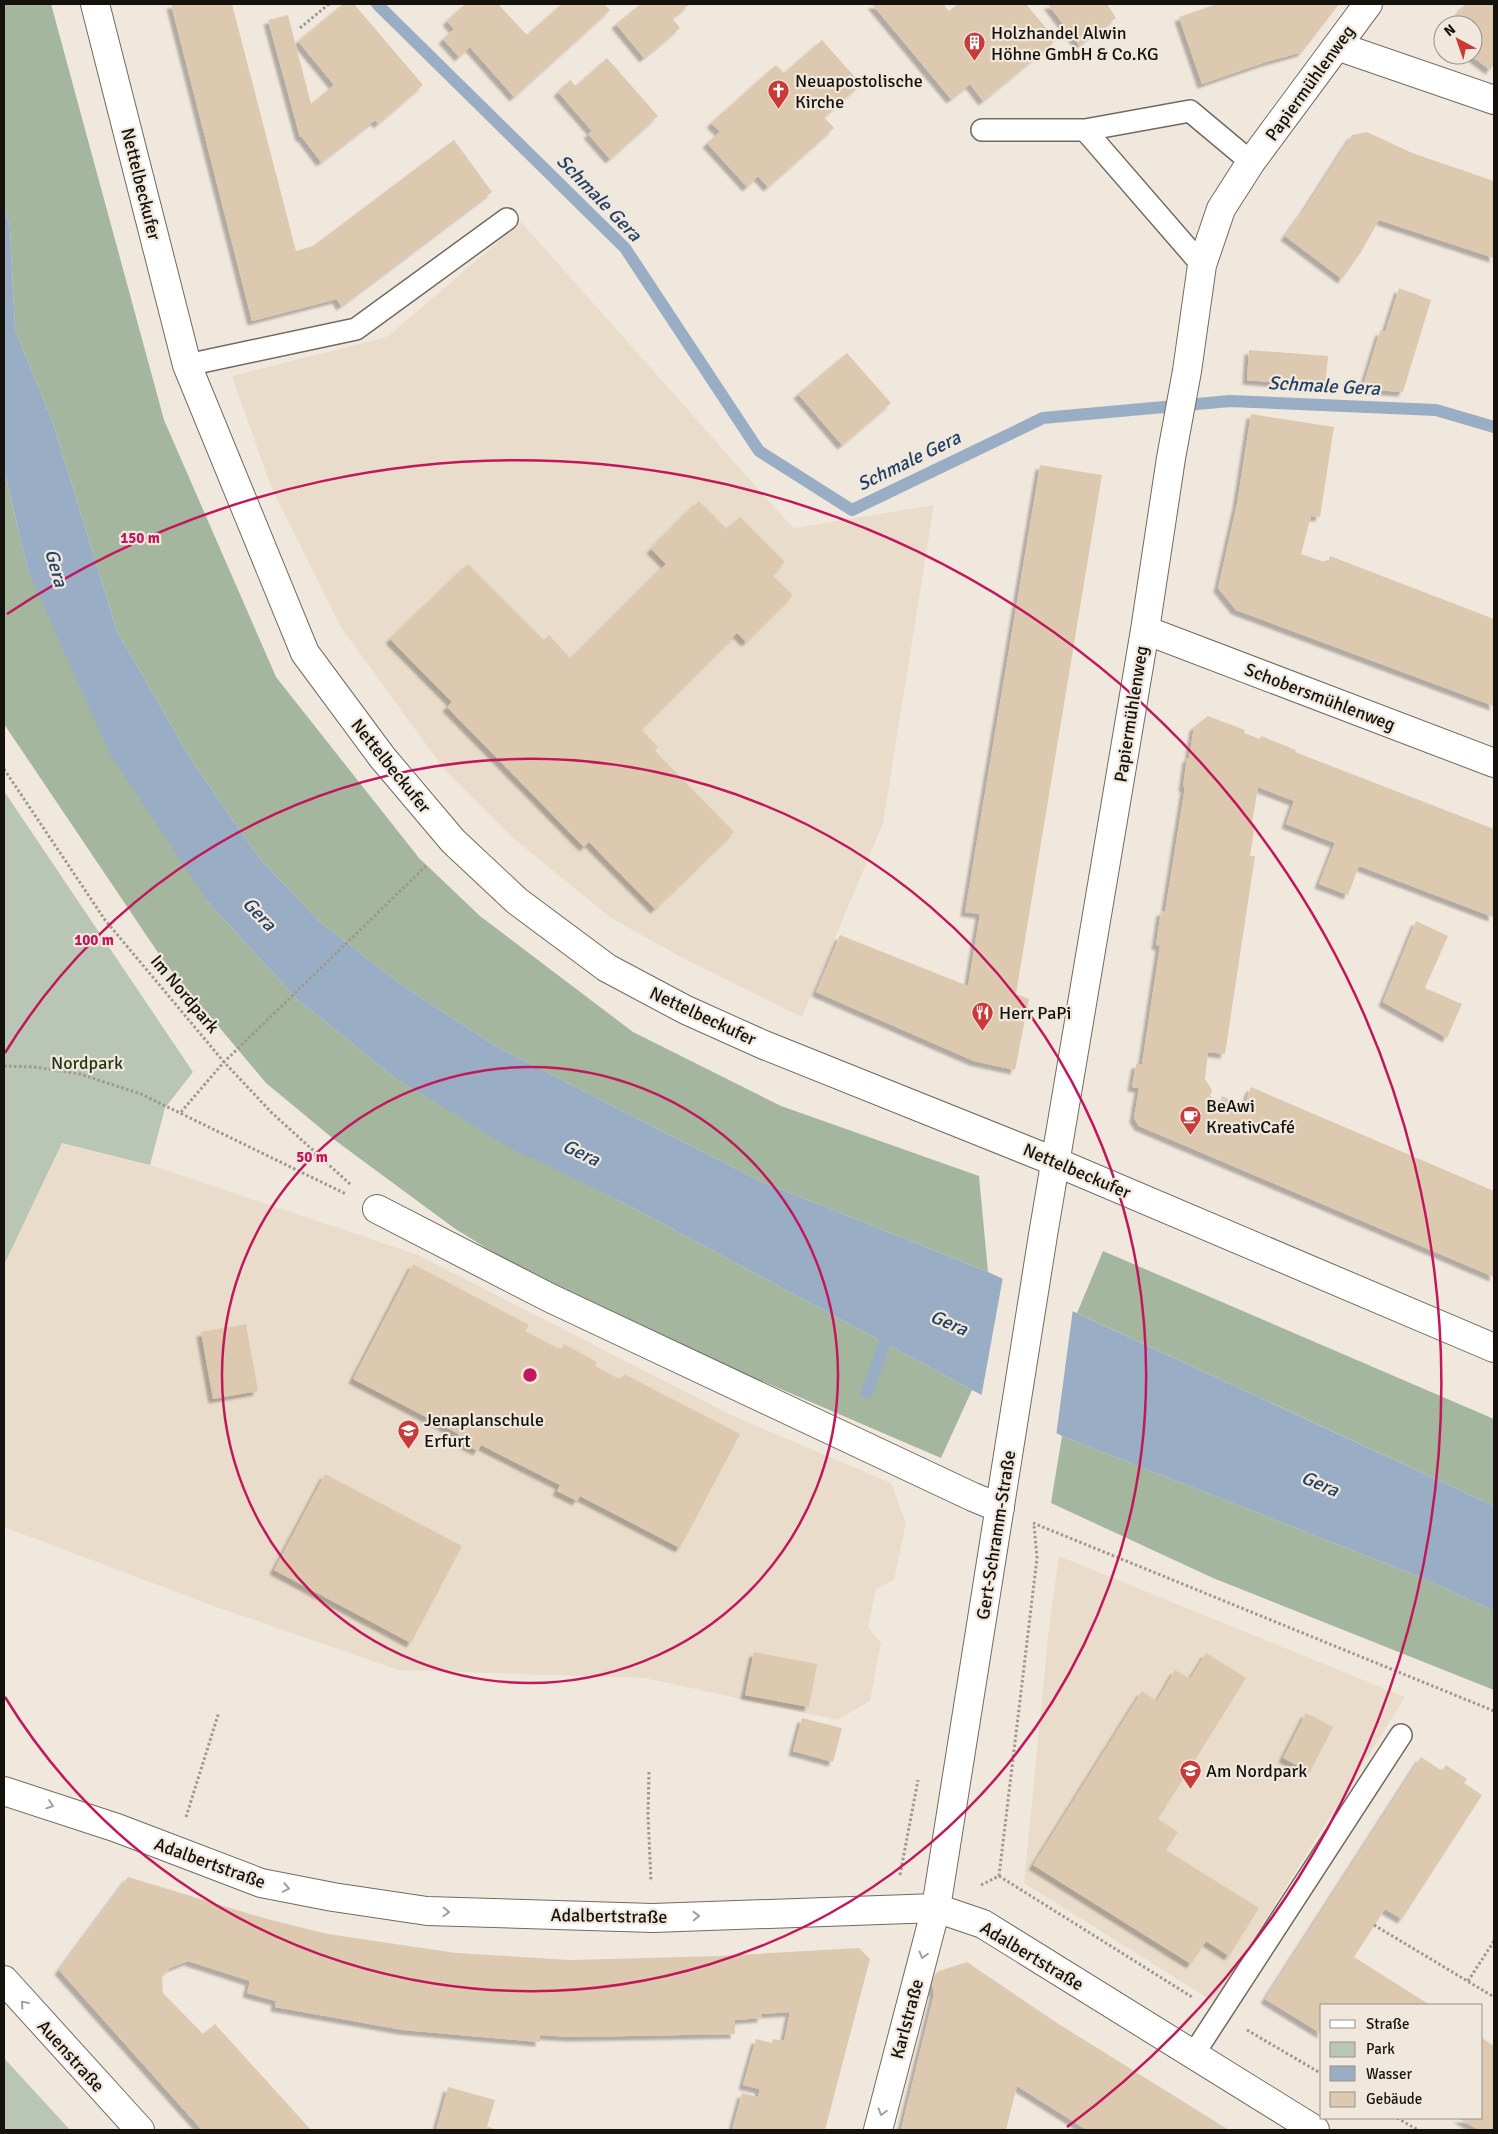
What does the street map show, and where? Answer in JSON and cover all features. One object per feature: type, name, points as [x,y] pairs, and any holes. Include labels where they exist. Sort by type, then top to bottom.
[{"type":"street","name":"Nettelbeckufer","points":[[95,4],[188,365],[305,653],[382,757],[447,834],[517,901],[607,968],[686,1010],[764,1044],[1056,1162],[1494,1348]]},
{"type":"street","name":"Papiermühlenweg","points":[[1056,1162],[1145,630],[1171,458],[1187,371],[1202,265],[1221,208],[1251,162],[1368,4]]},
{"type":"street","points":[[1337,46],[1494,100]]},
{"type":"street","name":"Schobersmühlenweg","points":[[1145,630],[1494,763]]},
{"type":"street","name":"Gert-Schramm-Straße","points":[[936,1908],[1056,1162]]},
{"type":"street","points":[[377,1209],[550,1298],[1000,1508]]},
{"type":"street","name":"Adalbertstraße","points":[[4,1791],[117,1828],[261,1883],[333,1897],[427,1911],[653,1918],[936,1908],[983,1924],[1315,2130]]},
{"type":"street","name":"Karlstraße","points":[[878,2130],[936,1908]]},
{"type":"street","name":"Auenstraße","points":[[4,1980],[140,2130]]},
{"type":"lane","points":[[982,130],[1085,130],[1190,111],[1251,162]]},
{"type":"lane","points":[[1085,130],[1202,265]]},
{"type":"lane","points":[[188,365],[356,329],[507,219]]},
{"type":"lane","points":[[1193,2055],[1401,1735]]},
{"type":"path","points":[[300,28],[330,4]]},
{"type":"path","name":"Im Nordpark","points":[[4,769],[105,920],[224,1062],[271,1112],[377,1209]]},
{"type":"path","points":[[181,1112],[224,1062],[413,878]]},
{"type":"path","points":[[4,1066],[35,1067],[80,1074],[141,1094],[377,1209]]},
{"type":"path","points":[[1000,1508],[1494,1711]]},
{"type":"path","points":[[999,1876],[1037,1558],[1037,1537],[1034,1523]]},
{"type":"path","points":[[192,1796],[219,1712]]},
{"type":"path","points":[[649,1772],[648,1815],[653,1918]]},
{"type":"path","points":[[936,1908],[999,1876]]},
{"type":"path","points":[[999,1876],[1220,2014],[1320,2073]]},
{"type":"path","points":[[1374,1925],[1494,1997]]},
{"type":"path","points":[[1468,1981],[1494,1941]]},
{"type":"path","points":[[1399,2119],[1418,2130]]},
{"type":"shaded area","points":[[521,222],[793,528],[934,505],[883,823],[802,1017],[681,957],[611,918],[513,838],[444,769],[340,626],[270,484],[232,376],[387,337]]},
{"type":"shaded area","name":"Jenaplanschule Erfurt","points":[[62,1143],[150,1165],[416,1254],[731,1415],[891,1483],[906,1523],[894,1580],[876,1589],[868,1628],[881,1643],[870,1701],[837,1720],[645,1678],[399,1670],[219,1608],[4,1527],[4,1265]]},
{"type":"shaded area","name":"Am Nordpark","points":[[1059,1556],[1405,1697],[1214,2002],[1024,1883],[1049,1627]]},
{"type":"green space","points":[[4,4],[51,4],[164,420],[276,677],[419,858],[480,916],[633,1032],[781,1106],[979,1176],[988,1272],[760,1181],[497,1047],[403,986],[320,922],[260,859],[192,761],[117,631],[52,420],[15,330],[10,229],[4,206]]},
{"type":"green space","points":[[4,469],[28,571],[208,902],[297,999],[395,1078],[508,1146],[626,1204],[972,1390],[941,1458],[678,1345],[541,1282],[454,1228],[336,1141],[266,1083],[165,963],[4,724]]},
{"type":"green space","name":"Nordpark","points":[[4,791],[193,1072],[165,1108],[150,1165],[62,1143],[4,1265]]},
{"type":"green space","points":[[1103,1251],[1494,1419],[1494,1506],[1077,1313]]},
{"type":"green space","points":[[1062,1436],[1418,1576],[1494,1611],[1494,1690],[1213,1578],[1051,1503]]},
{"type":"green space","points":[[4,2058],[70,2130],[4,2130]]},
{"type":"water","name":"Gera","points":[[4,206],[10,229],[15,330],[52,420],[117,631],[192,761],[260,859],[320,922],[403,986],[497,1047],[760,1181],[988,1272],[1494,1506],[1494,1611],[1418,1576],[1062,1436],[972,1390],[626,1204],[508,1147],[395,1078],[297,999],[208,902],[110,754],[28,571],[4,469]]},
{"type":"pier","points":[[1003,1277],[1073,1309],[1056,1436],[981,1398]]},
{"type":"building","points":[[171,4],[232,4],[296,251],[313,246],[454,140],[492,192],[341,306],[337,299],[252,321]]},
{"type":"building","points":[[343,4],[354,4],[423,85],[378,124],[375,120],[321,162],[302,137],[300,137],[268,20],[288,15],[311,104],[334,85],[298,41]]},
{"type":"building","points":[[465,4],[498,4],[527,35],[562,4],[604,4],[610,10],[514,97],[470,47],[459,57],[443,39],[454,29],[447,21]]},
{"type":"building","points":[[641,4],[690,4],[672,18],[680,28],[644,58],[616,24]]},
{"type":"building","name":"Holzhandel Alwin Höhne GmbH & Co.KG","points":[[872,4],[943,4],[949,11],[958,4],[1026,4],[1056,40],[983,101],[970,84],[951,99]]},
{"type":"building","points":[[1048,4],[1107,4],[1116,18],[1079,45]]},
{"type":"building","points":[[1217,4],[1339,4],[1302,52],[1202,84],[1179,17]]},
{"type":"building","points":[[1465,4],[1494,4],[1494,64],[1490,70],[1483,65],[1483,15],[1457,15]]},
{"type":"building","name":"Neuapostolische Kirche","points":[[822,40],[861,84],[824,117],[834,128],[768,187],[758,176],[747,187],[707,143],[720,132],[711,123],[776,65],[784,73]]},
{"type":"building","points":[[607,58],[658,116],[610,159],[588,134],[592,131],[558,92],[570,80],[576,86]]},
{"type":"building","points":[[1367,132],[1412,153],[1494,181],[1494,258],[1379,220],[1361,252],[1342,279],[1285,236],[1352,135]]},
{"type":"building","points":[[1399,288],[1431,300],[1403,392],[1362,389],[1380,331],[1385,332]]},
{"type":"building","points":[[1249,350],[1328,356],[1325,387],[1247,380]]},
{"type":"building","points":[[847,353],[891,403],[842,445],[798,394]]},
{"type":"building","points":[[1251,414],[1334,427],[1320,517],[1311,516],[1301,554],[1328,563],[1330,556],[1494,619],[1494,706],[1236,610],[1218,588],[1237,504]]},
{"type":"building","points":[[1040,465],[1102,475],[1016,994],[1029,999],[1015,1070],[974,1061],[816,992],[840,935],[968,986],[980,914],[965,912]]},
{"type":"building","points":[[699,501],[727,529],[740,517],[785,562],[772,575],[793,595],[746,642],[737,633],[641,729],[658,747],[655,751],[734,832],[655,909],[589,842],[584,847],[447,707],[452,702],[390,639],[468,564],[544,640],[549,635],[571,659],[666,564],[651,549]]},
{"type":"building","points":[[1208,716],[1245,730],[1244,733],[1260,739],[1261,736],[1296,750],[1295,752],[1494,829],[1493,917],[1359,866],[1348,895],[1319,884],[1335,843],[1286,824],[1294,801],[1258,787],[1252,823],[1255,824],[1250,856],[1255,856],[1225,1054],[1208,1052],[1205,1079],[1212,1090],[1210,1096],[1220,1102],[1222,1096],[1244,1105],[1251,1087],[1494,1191],[1494,1277],[1139,1126],[1134,1118],[1139,1088],[1132,1087],[1136,1064],[1142,1064],[1160,946],[1156,945],[1161,911],[1165,912],[1185,787],[1183,787],[1187,758],[1189,758],[1194,727]]},
{"type":"building","points":[[1416,921],[1448,936],[1425,988],[1462,1004],[1447,1038],[1383,1002]]},
{"type":"building","points":[[413,1264],[529,1325],[525,1331],[561,1350],[564,1344],[597,1362],[595,1366],[621,1380],[624,1374],[740,1434],[680,1548],[580,1496],[577,1501],[557,1491],[560,1485],[481,1445],[478,1451],[456,1440],[459,1434],[353,1379]]},
{"type":"building","points":[[246,1324],[258,1391],[213,1399],[201,1332]]},
{"type":"building","points":[[325,1474],[462,1546],[411,1643],[274,1570]]},
{"type":"building","points":[[754,1652],[817,1664],[809,1707],[745,1695]]},
{"type":"building","points":[[1206,1653],[1246,1678],[1158,1819],[1178,1832],[1166,1850],[1259,1908],[1229,1956],[1206,1941],[1191,1964],[1033,1865],[1142,1691],[1157,1701],[1175,1670],[1190,1679]]},
{"type":"building","points":[[1306,1713],[1333,1727],[1310,1772],[1283,1758]]},
{"type":"building","points":[[802,1718],[842,1728],[833,1762],[793,1751]]},
{"type":"building","points":[[1421,1757],[1442,1771],[1446,1765],[1467,1779],[1464,1783],[1482,1795],[1402,1919],[1385,1909],[1354,1957],[1428,2004],[1320,2004],[1320,2033],[1265,1999]]},
{"type":"building","points":[[128,1877],[267,1919],[328,1934],[456,1953],[570,1960],[719,1956],[859,1948],[870,1959],[825,2130],[732,2130],[742,2093],[758,2097],[760,2089],[743,2085],[756,2039],[772,2043],[773,2039],[784,2041],[790,2012],[762,2014],[762,2018],[735,2020],[735,2034],[572,2037],[540,2035],[540,2042],[403,2030],[275,2007],[276,2001],[247,1993],[250,1981],[188,1961],[170,1968],[162,1977],[163,1993],[203,2034],[215,2024],[311,2130],[202,2130],[59,1970]]},
{"type":"building","points":[[967,1962],[1057,2023],[1229,2130],[1087,2130],[1017,2086],[1006,2130],[901,2130],[934,1994],[931,1979],[939,1971]]},
{"type":"building","points":[[1483,2039],[1494,2046],[1494,2130],[1479,2130],[1460,2119],[1483,2119]]},
{"type":"building","points":[[448,2087],[495,2100],[487,2127],[493,2128],[492,2130],[436,2130]]},
{"type":"waterway","name":"Schmale Gera","points":[[377,4],[625,248],[759,451],[852,510],[1043,418],[1230,401],[1436,410],[1494,427]]},
{"type":"waterway","points":[[867,1393],[890,1327]]},
{"type":"place","name":"Holzhandel Alwin Höhne GmbH & Co.KG","points":[[975,62]]},
{"type":"place","name":"Neuapostolische Kirche","points":[[779,110]]},
{"type":"place","name":"Herr PaPi","points":[[983,1032]]},
{"type":"place","name":"BeAwi KreativCafé","points":[[1190,1135]]},
{"type":"place","name":"Jenaplanschule Erfurt","points":[[408,1449]]},
{"type":"place","name":"Am Nordpark","points":[[1190,1790]]}]
